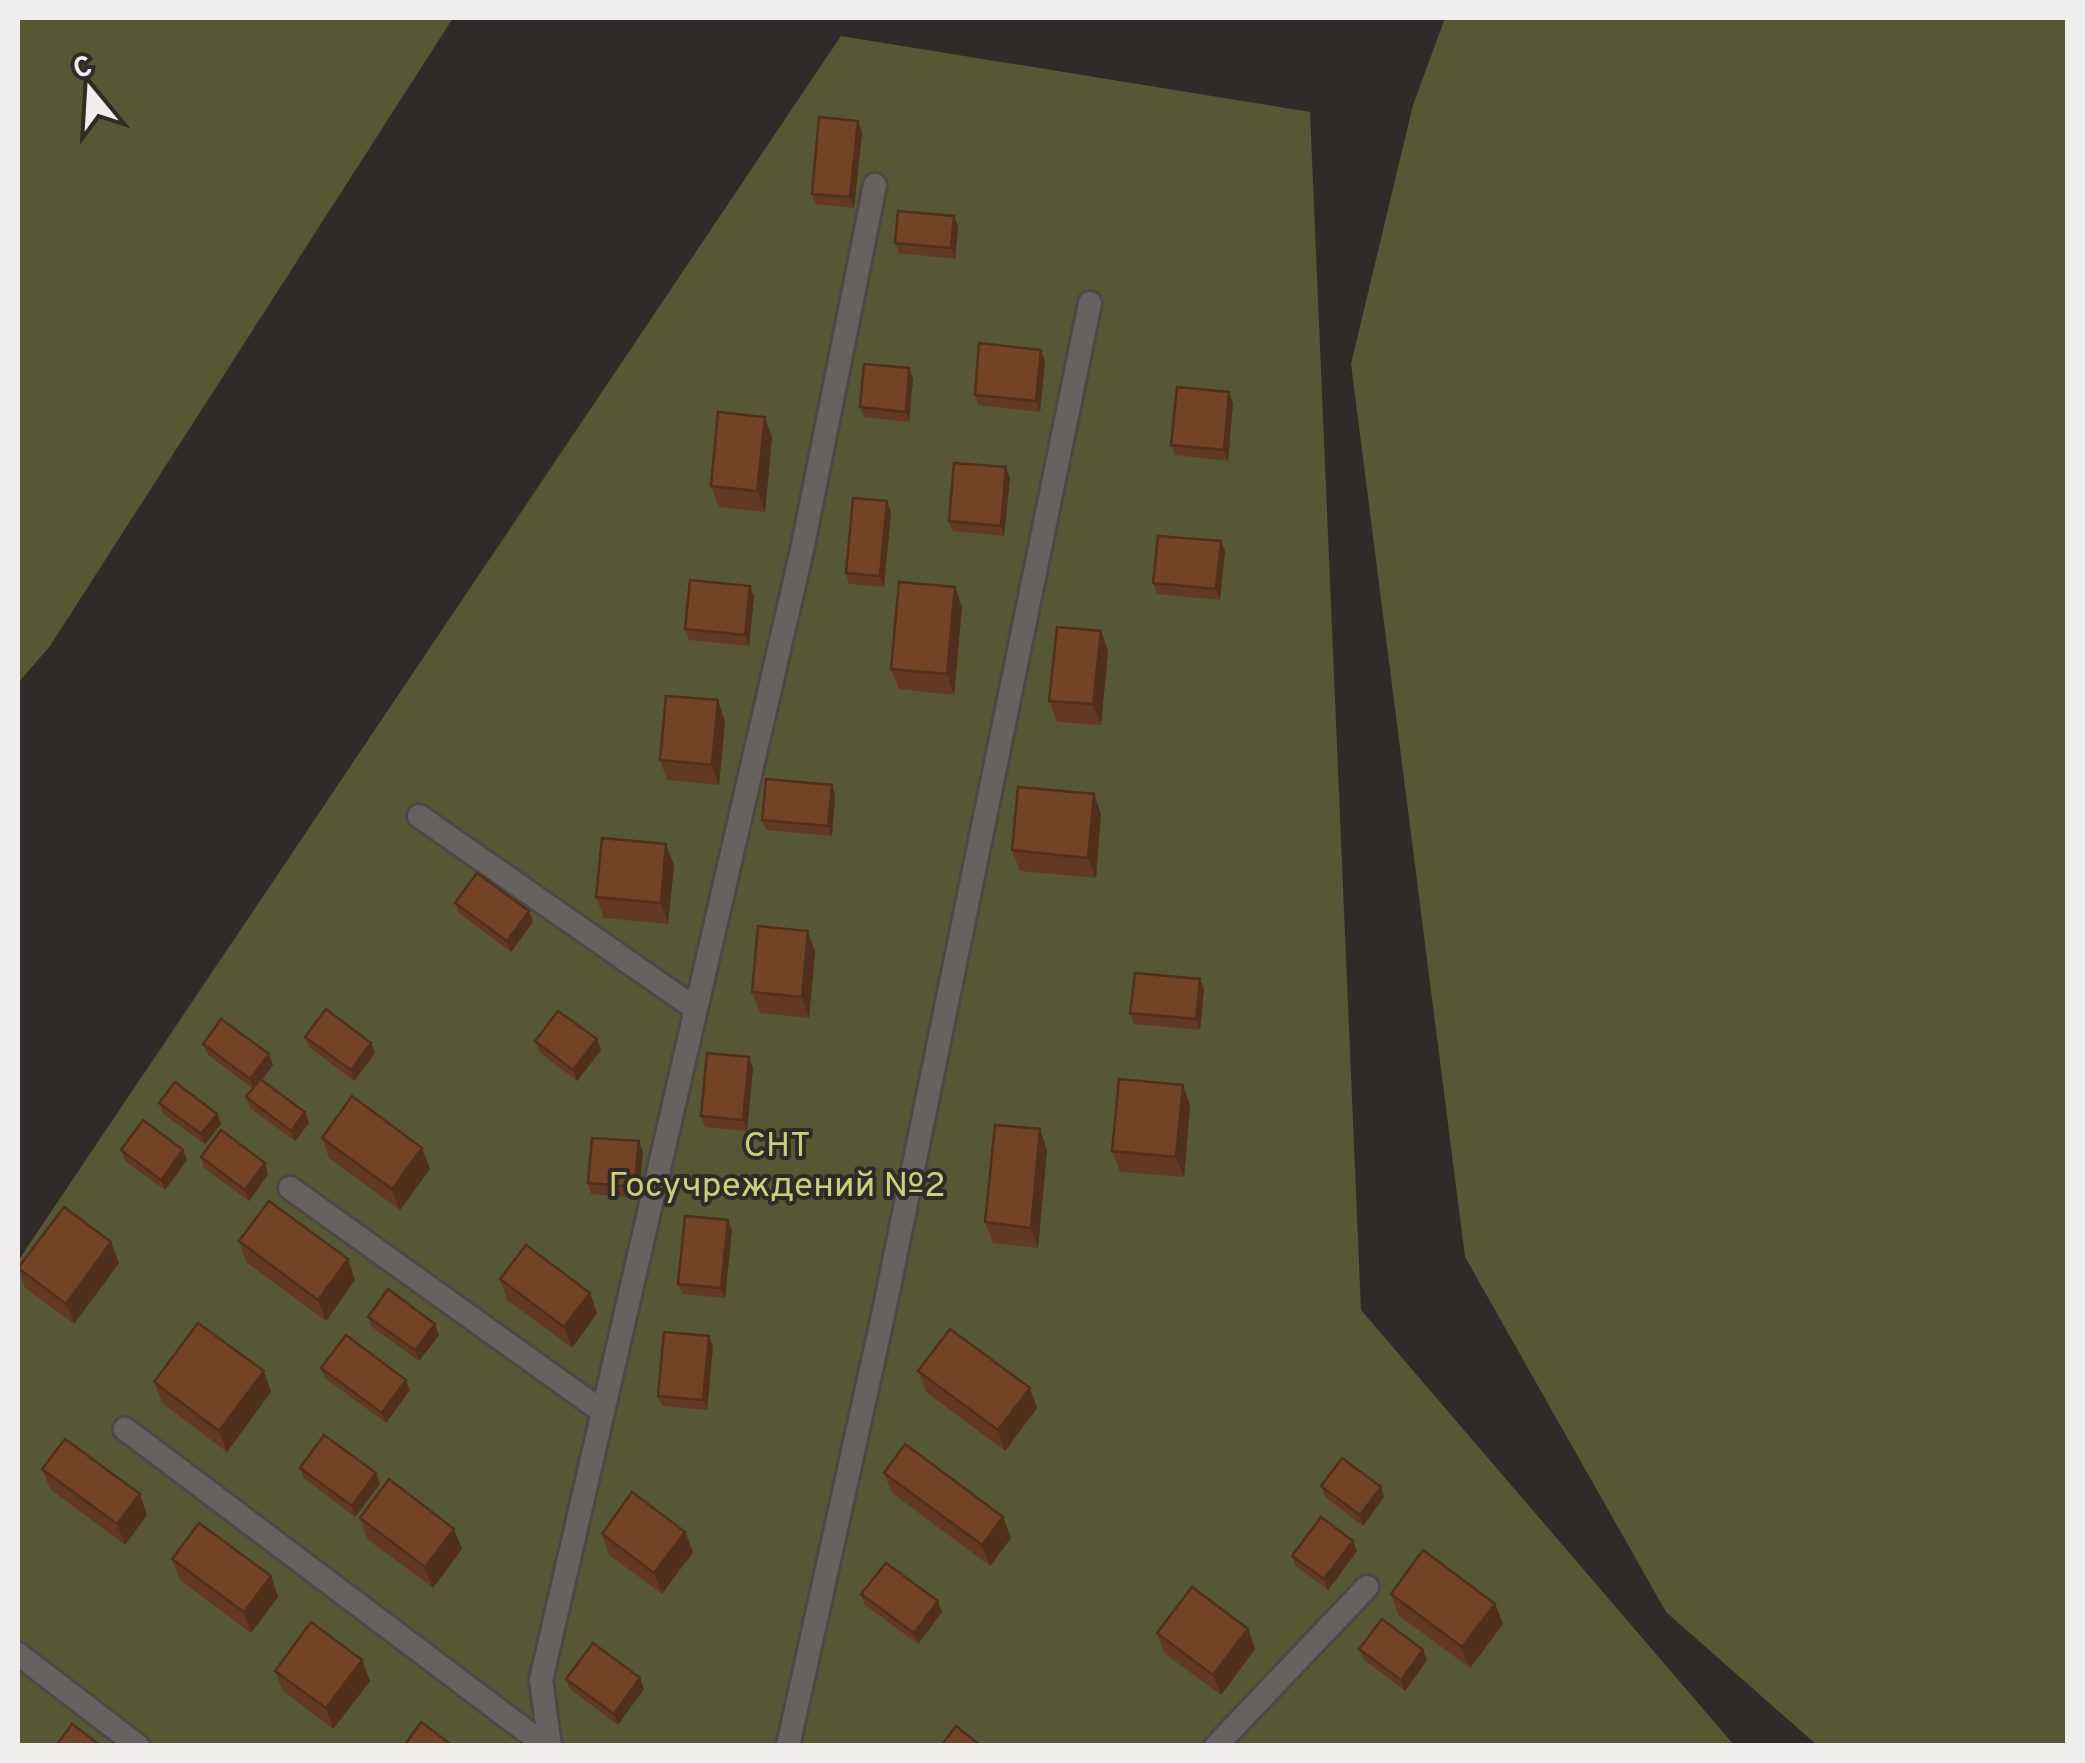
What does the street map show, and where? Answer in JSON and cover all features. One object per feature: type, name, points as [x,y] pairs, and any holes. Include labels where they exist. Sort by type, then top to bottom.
[{"type":"lane","points":[[548,1746],[541,1680],[802,550],[875,185]]},
{"type":"lane","points":[[788,1746],[884,1310],[1090,303]]},
{"type":"lane","points":[[419,816],[696,1009]]},
{"type":"lane","points":[[290,1188],[603,1412]]},
{"type":"lane","points":[[126,1429],[548,1746]]},
{"type":"lane","points":[[1216,1746],[1367,1586]]},
{"type":"lane","points":[[18,1654],[138,1746]]},
{"type":"green space","points":[[18,18],[453,18],[50,646],[18,683]]},
{"type":"green space","points":[[1445,18],[2067,18],[2067,1745],[1817,1745],[1666,1612],[1465,1257],[1351,364],[1413,105]]},
{"type":"green space","name":"СНТ Госучреждений №2","points":[[841,36],[1310,112],[1361,1310],[1734,1745],[18,1746],[18,1261]]},
{"type":"building","points":[[819,117],[858,121],[850,197],[812,194]]},
{"type":"building","points":[[898,211],[954,216],[951,248],[895,243]]},
{"type":"building","points":[[979,343],[1041,350],[1036,401],[975,395]]},
{"type":"building","points":[[864,364],[909,368],[906,412],[860,407]]},
{"type":"building","points":[[1177,387],[1229,392],[1224,450],[1171,445]]},
{"type":"building","points":[[718,412],[765,417],[757,491],[711,486]]},
{"type":"building","points":[[954,463],[1006,467],[1001,526],[949,521]]},
{"type":"building","points":[[853,498],[887,501],[880,576],[846,573]]},
{"type":"building","points":[[1158,536],[1221,541],[1216,589],[1153,583]]},
{"type":"building","points":[[690,580],[750,586],[745,635],[685,629]]},
{"type":"building","points":[[899,582],[955,587],[947,674],[891,669]]},
{"type":"building","points":[[1057,627],[1101,631],[1093,704],[1049,701]]},
{"type":"building","points":[[666,696],[718,700],[712,765],[660,760]]},
{"type":"building","points":[[766,779],[832,785],[828,826],[762,820]]},
{"type":"building","points":[[1018,787],[1094,794],[1088,858],[1012,850]]},
{"type":"building","points":[[602,838],[666,844],[661,903],[596,897]]},
{"type":"building","points":[[477,873],[529,911],[507,941],[455,903]]},
{"type":"building","points":[[758,926],[808,931],[802,997],[752,992]]},
{"type":"building","points":[[1135,973],[1200,979],[1196,1019],[1130,1013]]},
{"type":"building","points":[[326,1009],[371,1043],[351,1070],[305,1037]]},
{"type":"building","points":[[558,1011],[597,1039],[573,1070],[535,1041]]},
{"type":"building","points":[[221,1019],[269,1054],[250,1079],[203,1044]]},
{"type":"building","points":[[707,1053],[749,1057],[743,1120],[701,1116]]},
{"type":"building","points":[[260,1079],[305,1112],[291,1131],[246,1097]]},
{"type":"building","points":[[1119,1079],[1183,1085],[1176,1157],[1112,1151]]},
{"type":"building","points":[[175,1082],[217,1114],[201,1134],[159,1103]]},
{"type":"building","points":[[352,1096],[422,1148],[392,1189],[322,1138]]},
{"type":"building","points":[[143,1120],[183,1150],[161,1180],[121,1150]]},
{"type":"building","points":[[995,1125],[1040,1129],[1031,1228],[985,1222]]},
{"type":"building","points":[[221,1130],[265,1163],[245,1190],[201,1157]]},
{"type":"building","points":[[592,1138],[639,1141],[634,1187],[588,1183]]},
{"type":"building","points":[[269,1201],[348,1259],[318,1300],[239,1241]]},
{"type":"building","points":[[64,1207],[111,1242],[66,1304],[18,1268]]},
{"type":"building","points":[[685,1216],[728,1220],[721,1288],[678,1284]]},
{"type":"building","points":[[526,1245],[590,1293],[564,1327],[500,1279]]},
{"type":"building","points":[[388,1289],[435,1324],[415,1350],[368,1317]]},
{"type":"building","points":[[198,1323],[264,1371],[219,1431],[154,1382]]},
{"type":"building","points":[[950,1329],[1030,1388],[998,1430],[918,1371]]},
{"type":"building","points":[[664,1332],[709,1336],[703,1400],[658,1396]]},
{"type":"building","points":[[346,1335],[406,1380],[382,1413],[321,1368]]},
{"type":"building","points":[[324,1435],[376,1473],[352,1506],[300,1468]]},
{"type":"building","points":[[65,1439],[140,1494],[117,1524],[42,1469]]},
{"type":"building","points":[[905,1444],[1003,1517],[982,1545],[884,1473]]},
{"type":"building","points":[[1342,1458],[1381,1487],[1360,1515],[1321,1486]]},
{"type":"building","points":[[389,1479],[454,1529],[425,1567],[360,1518]]},
{"type":"building","points":[[632,1492],[685,1532],[654,1573],[602,1534]]},
{"type":"building","points":[[1321,1517],[1353,1541],[1324,1579],[1292,1556]]},
{"type":"building","points":[[199,1523],[271,1576],[244,1612],[172,1559]]},
{"type":"building","points":[[1423,1550],[1495,1604],[1462,1647],[1391,1594]]},
{"type":"building","points":[[886,1563],[938,1601],[914,1633],[861,1594]]},
{"type":"building","points":[[1192,1587],[1248,1629],[1213,1675],[1157,1633]]},
{"type":"building","points":[[1382,1619],[1423,1650],[1401,1680],[1359,1649]]},
{"type":"building","points":[[311,1622],[362,1660],[326,1708],[275,1671]]},
{"type":"building","points":[[593,1643],[640,1678],[614,1714],[566,1679]]},
{"type":"building","points":[[421,1722],[453,1746],[404,1746]]},
{"type":"building","points":[[72,1724],[101,1746],[56,1746]]},
{"type":"building","points":[[956,1726],[981,1746],[941,1746]]}]
